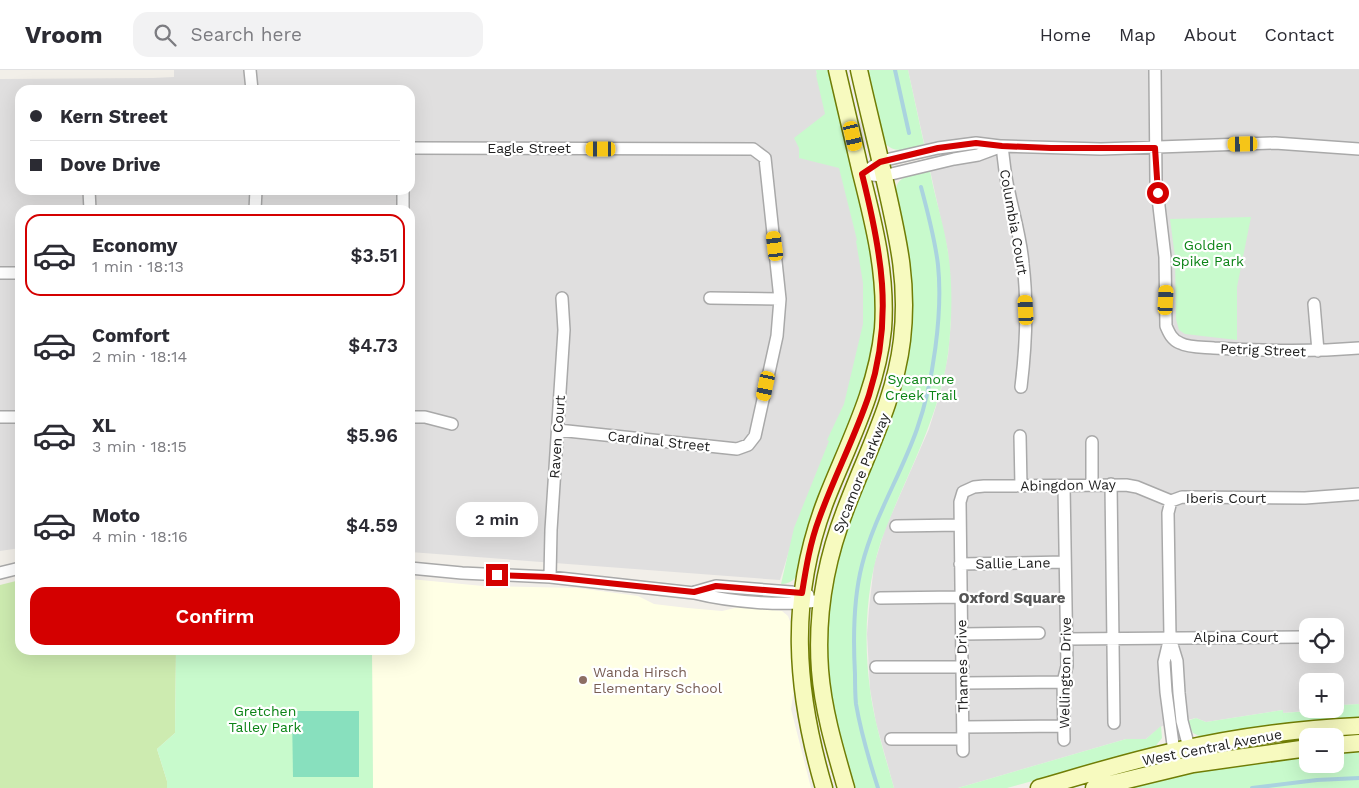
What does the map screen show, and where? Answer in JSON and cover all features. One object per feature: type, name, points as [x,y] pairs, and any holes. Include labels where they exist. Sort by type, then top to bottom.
[{"type":"main road","name":"Sycamore Parkway","points":[[824,788],[803,703],[799,649],[802,598],[809,552],[818,520],[869,394],[880,351],[884,304],[883,280],[877,240],[837,70]]},
{"type":"main road","name":"Sycamore Parkway","points":[[846,788],[832,737],[820,670],[822,600],[831,551],[838,530],[888,404],[902,342],[904,306],[904,273],[900,250],[859,70]]},
{"type":"main road","name":"West Central Avenue","points":[[1094,788],[1183,757],[1256,736],[1359,726]]},
{"type":"main road","points":[[1344,744],[1359,743]]},
{"type":"main road","name":"West Central Avenue","points":[[1039,788],[1183,757],[1299,749]]},
{"type":"street","points":[[250,70],[252,85]]},
{"type":"street","points":[[1155,70],[1155,148]]},
{"type":"street","points":[[862,174],[882,169],[978,155],[1002,146],[1101,149],[1275,143],[1359,149]]},
{"type":"street","name":"Columbia Court","points":[[1002,146],[1008,190],[1017,225],[1023,263],[1026,350],[1021,387]]},
{"type":"street","name":"Eagle Street","points":[[415,148],[753,149],[765,158],[780,299]]},
{"type":"street","name":"Petrig Street","points":[[1155,148],[1156,181],[1165,257],[1166,326],[1170,336],[1180,344],[1275,352],[1359,348]]},
{"type":"street","points":[[0,273],[15,273]]},
{"type":"street","name":"Raven Court","points":[[550,577],[551,530],[564,330],[562,298]]},
{"type":"street","points":[[710,298],[780,299]]},
{"type":"street","name":"Cardinal Street","points":[[558,430],[737,449],[748,445],[755,436],[777,336],[780,299]]},
{"type":"street","points":[[1314,304],[1318,351]]},
{"type":"street","points":[[0,417],[15,418]]},
{"type":"street","points":[[415,418],[425,417],[452,424]]},
{"type":"street","points":[[1020,436],[1021,486]]},
{"type":"street","points":[[1092,442],[1092,484]]},
{"type":"street","points":[[1110,484],[1114,722]]},
{"type":"street","name":"Abingdon Way","points":[[963,492],[974,487],[1110,484],[1137,487],[1170,501]]},
{"type":"street","name":"Wellington Drive","points":[[1064,485],[1067,639],[1067,666],[1063,682],[1064,740]]},
{"type":"street","name":"Thames Drive","points":[[963,492],[960,502],[963,751]]},
{"type":"street","name":"Iberis Court","points":[[1183,757],[1178,661],[1170,637],[1168,513],[1170,501],[1182,498],[1305,498],[1359,494]]},
{"type":"street","points":[[896,526],[960,525]]},
{"type":"street","name":"Sallie Lane","points":[[960,564],[1065,562]]},
{"type":"street","points":[[415,568],[462,573],[550,577],[694,592],[716,586],[822,600]]},
{"type":"street","points":[[0,573],[15,569]]},
{"type":"street","points":[[880,598],[960,597]]},
{"type":"street","points":[[962,634],[1039,633]]},
{"type":"street","name":"Alpina Court","points":[[1067,639],[1299,637]]},
{"type":"street","points":[[876,668],[962,667]]},
{"type":"street","points":[[963,682],[1063,682]]},
{"type":"street","points":[[891,739],[1064,726]]},
{"type":"shaded area","points":[[174,70],[816,70],[851,203],[865,280],[865,323],[846,405],[796,529],[780,580],[415,552],[415,205],[15,205],[15,549],[0,551],[0,79],[174,77]]},
{"type":"shaded area","points":[[908,70],[1359,70],[1359,704],[1344,705],[1344,673],[1299,673],[1299,712],[1283,713],[1283,710],[1206,722],[1196,718],[1162,726],[1146,739],[1126,739],[958,788],[894,788],[876,723],[870,689],[867,634],[874,565],[885,529],[929,429],[941,390],[948,355],[951,320],[948,252]]},
{"type":"shaded area","name":"Wanda Hirsch Elementary School","points":[[415,579],[483,586],[578,588],[638,596],[654,604],[722,611],[739,607],[782,611],[788,616],[791,624],[794,688],[791,709],[811,788],[373,788],[372,655],[415,655]]},
{"type":"green space","points":[[816,70],[829,70],[861,204],[873,274],[875,320],[869,368],[857,406],[810,522],[797,574],[792,581],[781,584],[794,528],[829,441],[827,440],[844,404],[863,324],[863,283],[857,240],[839,168],[799,158],[799,148],[794,138],[825,114]]},
{"type":"green space","points":[[867,70],[908,70],[924,144],[898,150],[893,149],[884,142]]},
{"type":"green space","name":"Sycamore Creek Trail","points":[[930,171],[950,265],[951,303],[948,354],[938,400],[879,547],[870,587],[867,649],[870,689],[877,726],[894,788],[854,788],[837,728],[830,685],[827,641],[830,596],[845,531],[895,408],[908,354],[912,322],[911,274],[903,226],[896,200],[896,189],[899,181],[903,178]]},
{"type":"green space","name":"Golden Spike Park","points":[[1251,217],[1237,287],[1237,340],[1185,334],[1179,330],[1176,319],[1175,257],[1170,219]]},
{"type":"green space","points":[[15,581],[15,655],[176,655],[175,733],[157,749],[167,781],[167,788],[0,788],[0,585]]},
{"type":"green space","name":"Gretchen Talley Park","points":[[176,655],[372,655],[373,788],[167,788],[167,781],[157,749],[175,733]]},
{"type":"green space","points":[[1359,704],[1359,719],[1203,738],[1193,733],[1187,721],[1196,718],[1206,722],[1283,710],[1283,713],[1299,712],[1299,718],[1344,718],[1344,705]]},
{"type":"green space","points":[[292,711],[359,711],[359,777],[293,777]]},
{"type":"green space","points":[[1161,726],[1162,738],[1154,748],[1007,788],[958,788],[1126,739],[1146,739]]},
{"type":"green space","points":[[1359,751],[1359,788],[1125,788],[1203,770],[1299,756],[1299,773],[1344,773],[1344,752]]},
{"type":"waterway","points":[[895,70],[909,133]]},
{"type":"waterway","points":[[878,788],[856,704],[855,605],[859,578],[867,547],[880,513],[911,446],[923,411],[932,370],[938,326],[938,265],[929,216],[921,187]]},
{"type":"waterway","points":[[1252,788],[1317,780],[1359,778]]},
{"type":"place","name":"Wanda Hirsch Elementary School","points":[[583,680]]},
{"type":"district","name":"Oxford Square","points":[[1012,598]]},
{"type":"route","points":[[497,575],[550,577],[694,592],[716,586],[802,593],[809,552],[818,520],[861,416],[876,372],[880,351],[884,304],[883,280],[877,240],[862,174],[880,162],[938,148],[976,143],[1051,148],[1155,148],[1158,193]]}]
